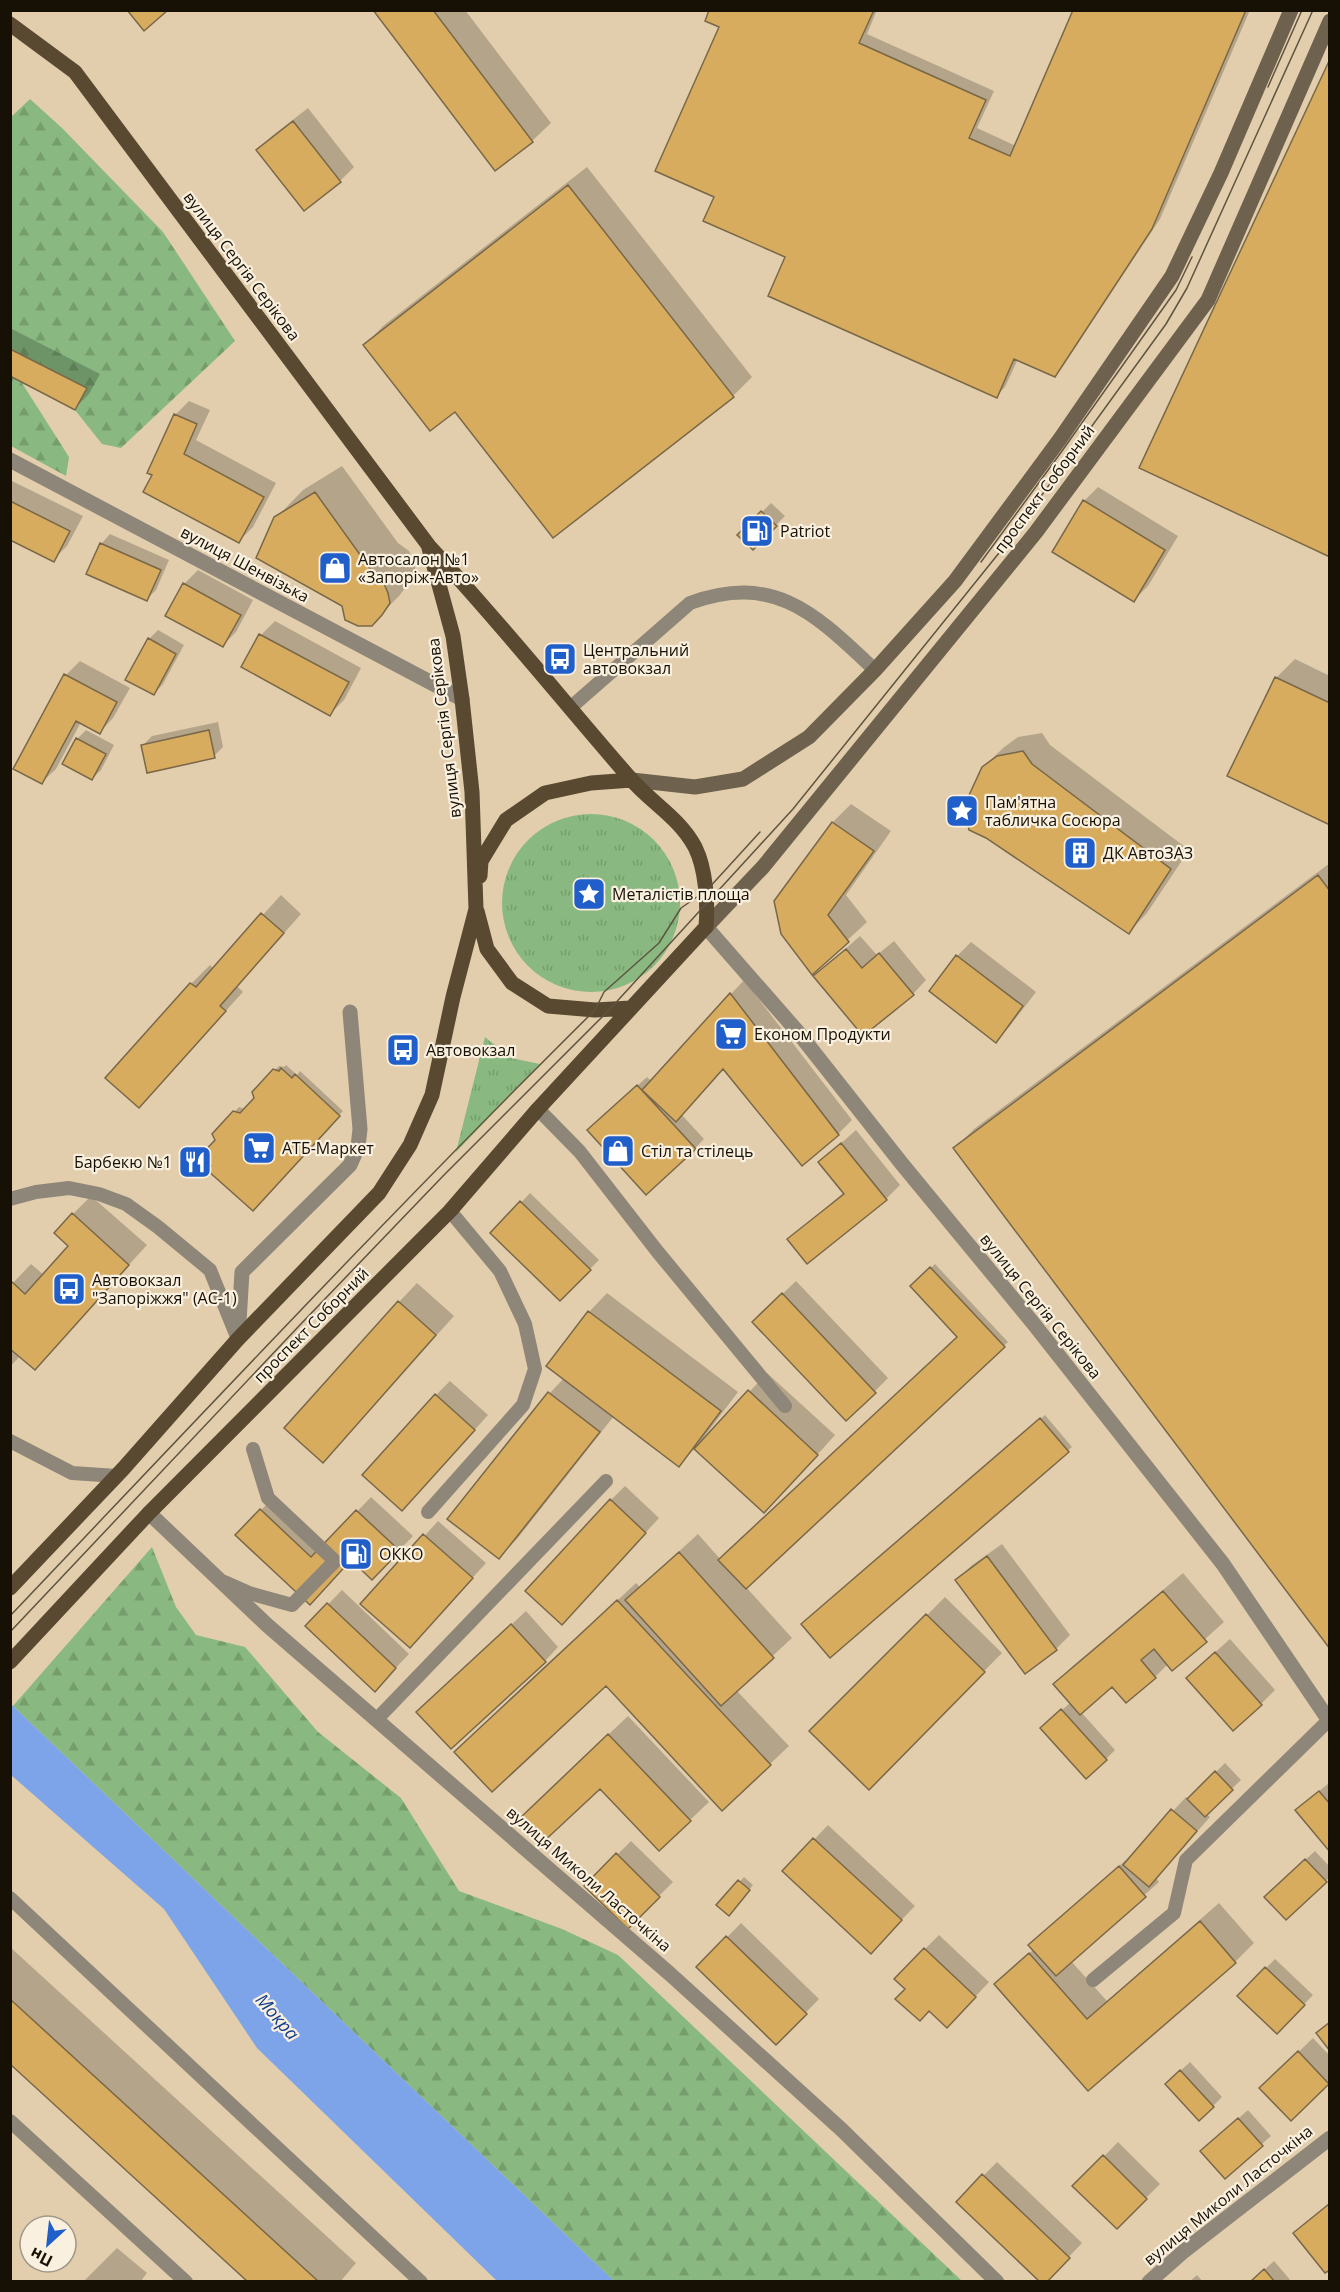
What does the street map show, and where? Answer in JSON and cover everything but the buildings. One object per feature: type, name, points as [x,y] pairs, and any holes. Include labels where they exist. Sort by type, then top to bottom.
[{"type":"main road","name":"проспект Соборний","points":[[632,780],[695,787],[743,779],[809,737],[875,670],[955,581],[1060,439],[1172,276],[1221,173],[1291,10]]},
{"type":"main road","name":"проспект Соборний","points":[[10,1662],[149,1513],[450,1211],[538,1109],[763,867],[1036,532],[1208,300],[1329,21]]},
{"type":"main road","name":"вулиця Сергія Серікова","points":[[10,24],[75,72],[429,546],[490,612],[632,780],[672,815],[695,848],[708,902],[706,927]]},
{"type":"main road","name":"вулиця Сергія Серікова","points":[[429,546],[453,636],[462,699],[472,792],[476,909]]},
{"type":"main road","points":[[10,1588],[117,1476],[238,1339],[379,1193],[410,1145],[432,1095],[453,997],[476,909],[482,861],[506,820],[545,793],[591,783],[632,780]]},
{"type":"main road","points":[[476,909],[487,949],[512,984],[548,1006],[595,1010],[631,1008]]},
{"type":"street","name":"вулиця Шенвізька","points":[[10,460],[462,699]]},
{"type":"street","name":"вулиця Сергія Серікова","points":[[706,927],[797,1031],[902,1164],[1033,1323],[1223,1564],[1329,1722]]},
{"type":"street","points":[[238,1339],[242,1272],[350,1165],[358,1147],[360,1129],[350,1012]]},
{"type":"street","name":"вулиця Миколи Ласточкіна","points":[[149,1513],[267,1624],[670,1974],[843,2130],[997,2282]]},
{"type":"street","name":"вулиця Миколи Ласточкіна","points":[[1149,2282],[1184,2251],[1329,2138]]},
{"type":"lane","points":[[570,708],[690,603],[711,595],[740,592],[761,593],[798,606],[849,645],[875,670]]},
{"type":"lane","points":[[538,1109],[580,1152],[657,1251],[785,1406]]},
{"type":"lane","points":[[10,1198],[69,1188],[99,1194],[126,1204],[210,1270],[238,1339]]},
{"type":"lane","points":[[428,1512],[523,1405],[535,1369],[525,1324],[500,1271],[450,1211]]},
{"type":"lane","points":[[10,1441],[72,1473],[117,1476]]},
{"type":"lane","points":[[222,1582],[249,1593],[292,1605],[335,1561],[268,1498],[253,1449]]},
{"type":"lane","points":[[377,1719],[606,1481]]},
{"type":"lane","points":[[1093,1980],[1174,1913],[1186,1860],[1329,1722]]},
{"type":"lane","points":[[10,1898],[421,2282]]},
{"type":"lane","points":[[10,2121],[186,2282]]},
{"type":"green space","points":[[30,99],[62,128],[163,232],[235,341],[121,448],[102,444],[75,410],[22,383],[69,457],[66,476],[11,446],[11,117]]},
{"type":"green space","points":[[591,814],[625,821],[654,840],[673,869],[680,903],[673,937],[654,966],[625,985],[591,992],[557,985],[528,966],[509,937],[502,903],[509,869],[528,840],[557,821]]},
{"type":"green space","points":[[485,1037],[511,1058],[540,1064],[456,1152]]},
{"type":"green space","points":[[152,1547],[176,1607],[196,1635],[245,1647],[318,1732],[401,1798],[459,1891],[562,1929],[618,1955],[962,2281],[614,2281],[13,1706]]},
{"type":"water","name":"Мокра","points":[[13,1705],[614,2281],[497,2281],[257,2048],[164,1909],[11,1775],[10,1708]]},
{"type":"tram line","points":[[1268,87],[1302,10]]},
{"type":"tram line","points":[[10,1632],[443,1176],[610,1009],[793,809],[1007,543],[1166,324],[1187,288],[1313,10]]},
{"type":"tram line","points":[[981,562],[1176,290],[1192,257]]},
{"type":"tram line","points":[[10,1616],[374,1235],[595,1010],[604,992],[659,943],[681,908],[707,890],[760,832]]},
{"type":"place","name":"Patriot","points":[[757,531]]},
{"type":"place","name":"Автосалон №1 «Запоріж-Авто»","points":[[335,568]]},
{"type":"place","name":"Центральний автовокзал","points":[[560,659]]},
{"type":"place","name":"Пам'ятна табличка Сосюра","points":[[962,811]]},
{"type":"place","name":"ДК АвтоЗАЗ","points":[[1080,853]]},
{"type":"place","name":"Металістів площа","points":[[589,894]]},
{"type":"place","name":"Економ Продукти","points":[[731,1034]]},
{"type":"place","name":"Автовокзал","points":[[403,1050]]},
{"type":"place","name":"АТБ-Маркет","points":[[259,1148]]},
{"type":"place","name":"Стіл та стілець","points":[[618,1151]]},
{"type":"place","name":"Барбекю №1","points":[[195,1162]]},
{"type":"place","name":"Автовокзал \"Запоріжжя\" (АС-1)","points":[[69,1289]]},
{"type":"place","name":"ОККО","points":[[356,1554]]}]
